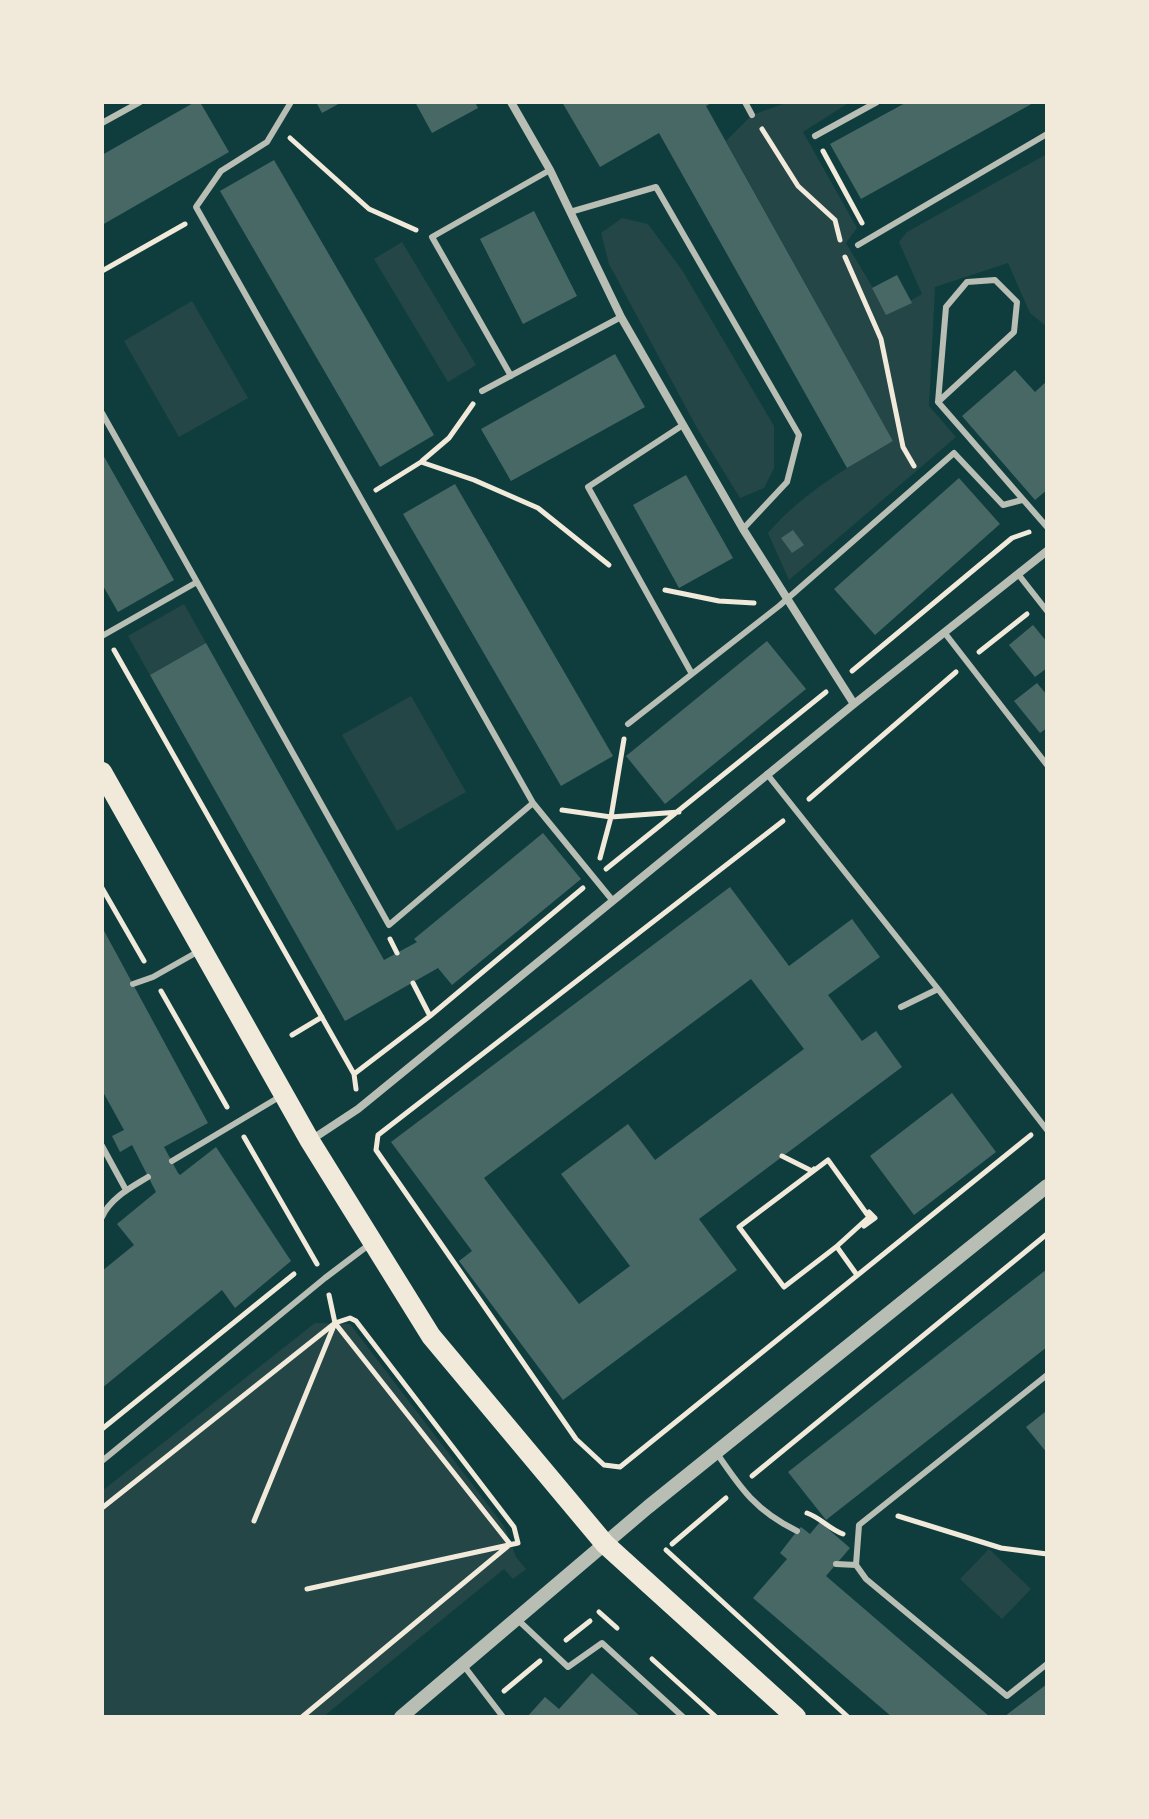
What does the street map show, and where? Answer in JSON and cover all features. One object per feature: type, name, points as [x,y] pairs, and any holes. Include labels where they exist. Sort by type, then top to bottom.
[{"type":"main road","points":[[102,772],[310,1141],[431,1336],[605,1544],[796,1717]]},
{"type":"street","points":[[511,102],[550,170],[621,317],[743,529],[854,704]]},
{"type":"street","points":[[310,1141],[358,1109],[767,774],[1047,551]]},
{"type":"street","points":[[401,1717],[716,1452],[1047,1186]]},
{"type":"lane","points":[[102,123],[140,102]]},
{"type":"lane","points":[[291,102],[267,142],[221,171],[196,207],[533,803],[613,901]]},
{"type":"lane","points":[[745,102],[752,115]]},
{"type":"lane","points":[[815,136],[877,102]]},
{"type":"lane","points":[[858,245],[1047,134]]},
{"type":"lane","points":[[511,376],[432,237],[550,170]]},
{"type":"lane","points":[[570,212],[656,187],[799,435],[787,482],[743,529]]},
{"type":"lane","points":[[938,402],[1014,332],[1017,302],[995,280],[967,282],[946,307],[938,402],[1046,526]]},
{"type":"lane","points":[[482,391],[621,317]]},
{"type":"lane","points":[[102,413],[389,925],[533,803]]},
{"type":"lane","points":[[683,425],[588,487],[692,674]]},
{"type":"lane","points":[[628,724],[779,606],[954,453],[1003,505],[1022,500]]},
{"type":"lane","points":[[1018,574],[1047,611]]},
{"type":"lane","points":[[104,635],[197,582]]},
{"type":"lane","points":[[944,632],[1047,764]]},
{"type":"lane","points":[[767,774],[1044,1128]]},
{"type":"lane","points":[[133,984],[153,977],[202,950]]},
{"type":"lane","points":[[901,1007],[938,989]]},
{"type":"lane","points":[[172,1161],[284,1094]]},
{"type":"lane","points":[[102,1146],[126,1190]]},
{"type":"lane","points":[[102,1217],[105,1210],[126,1190],[148,1177]]},
{"type":"lane","points":[[102,1461],[372,1243]]},
{"type":"lane","points":[[1047,1375],[859,1525],[856,1565],[866,1579],[1007,1696],[1047,1664]]},
{"type":"lane","points":[[716,1452],[740,1486],[770,1518],[797,1531]]},
{"type":"lane","points":[[836,1564],[856,1565]]},
{"type":"lane","points":[[518,1620],[568,1667],[602,1643],[683,1717]]},
{"type":"lane","points":[[463,1666],[503,1717]]},
{"type":"path","points":[[752,115],[798,186],[835,220],[848,268],[881,339],[903,447],[922,481]]},
{"type":"path","points":[[277,127],[369,209],[432,237]]},
{"type":"path","points":[[815,136],[871,238]]},
{"type":"path","points":[[102,271],[201,215]]},
{"type":"path","points":[[361,499],[421,462],[449,438],[482,391]]},
{"type":"path","points":[[421,462],[474,480],[538,508],[612,566],[652,587],[719,601],[779,606]]},
{"type":"path","points":[[354,1074],[430,1016],[1012,538],[1046,526]]},
{"type":"path","points":[[1041,603],[967,662],[796,811],[378,1135],[376,1150],[576,1439],[604,1465],[620,1467],[1044,1128]]},
{"type":"path","points":[[104,635],[354,1074],[358,1109]]},
{"type":"path","points":[[595,879],[611,817],[628,724]]},
{"type":"path","points":[[533,803],[611,817],[680,812]]},
{"type":"path","points":[[102,888],[325,1278],[335,1323],[510,1544]]},
{"type":"path","points":[[413,983],[430,1016]]},
{"type":"path","points":[[292,1035],[322,1017]]},
{"type":"path","points":[[782,1156],[812,1171]]},
{"type":"path","points":[[828,1160],[869,1217],[836,1247],[784,1287],[739,1227],[828,1160]]},
{"type":"path","points":[[672,1544],[1047,1234]]},
{"type":"path","points":[[836,1247],[857,1275]]},
{"type":"path","points":[[102,1429],[294,1274]]},
{"type":"path","points":[[102,1508],[335,1323],[350,1318],[356,1321],[514,1527],[518,1543],[307,1589]]},
{"type":"path","points":[[254,1521],[335,1323]]},
{"type":"path","points":[[878,1509],[1001,1548],[1047,1554]]},
{"type":"path","points":[[302,1717],[510,1544]]},
{"type":"path","points":[[666,1550],[848,1717]]},
{"type":"path","points":[[599,1612],[623,1633]]},
{"type":"path","points":[[491,1701],[590,1621]]},
{"type":"path","points":[[646,1654],[716,1717]]},
{"type":"shaded area","points":[[783,102],[850,102],[803,132],[857,228],[846,243],[888,313],[922,294],[899,242],[907,232],[1047,154],[1047,327],[1030,313],[1008,263],[935,287],[929,406],[956,437],[789,580],[768,533],[811,493],[893,441],[726,141],[752,115]]},
{"type":"shaded area","points":[[622,218],[648,224],[682,270],[774,426],[774,468],[764,488],[740,498],[697,428],[609,264],[601,233]]},
{"type":"shaded area","points":[[402,242],[476,365],[448,382],[374,259]]},
{"type":"shaded area","points":[[192,301],[248,398],[179,437],[124,341]]},
{"type":"shaded area","points":[[184,604],[206,643],[150,675],[128,636]]},
{"type":"shaded area","points":[[411,696],[466,792],[397,831],[342,735]]},
{"type":"shaded area","points":[[315,1323],[350,1324],[504,1526],[516,1557],[526,1569],[513,1579],[504,1569],[323,1717],[102,1717],[102,1491]]},
{"type":"shaded area","points":[[989,1549],[1031,1589],[1002,1619],[960,1579]]},
{"type":"building","points":[[200,102],[229,152],[102,225],[102,155]]},
{"type":"building","points":[[316,102],[342,102],[322,113]]},
{"type":"building","points":[[415,102],[475,102],[478,108],[432,133]]},
{"type":"building","points":[[562,102],[713,102],[706,106],[893,441],[847,468],[659,133],[600,167]]},
{"type":"building","points":[[907,102],[1035,102],[861,199],[830,144]]},
{"type":"building","points":[[274,160],[434,435],[380,467],[220,191]]},
{"type":"building","points":[[534,211],[577,296],[523,324],[480,239]]},
{"type":"building","points":[[897,275],[912,303],[886,315],[872,288]]},
{"type":"building","points":[[615,354],[645,407],[511,481],[481,429]]},
{"type":"building","points":[[1015,370],[1035,392],[1047,381],[1047,490],[1035,500],[962,416]]},
{"type":"building","points":[[102,453],[174,580],[118,612],[102,584]]},
{"type":"building","points":[[686,475],[733,558],[679,588],[633,505]]},
{"type":"building","points":[[959,478],[1000,524],[875,635],[834,589]]},
{"type":"building","points":[[455,484],[613,756],[561,786],[403,514]]},
{"type":"building","points":[[793,530],[804,545],[792,553],[781,538]]},
{"type":"building","points":[[1033,625],[1047,642],[1047,668],[1035,677],[1009,645]]},
{"type":"building","points":[[767,641],[806,689],[665,804],[626,756]]},
{"type":"building","points":[[206,643],[384,960],[417,942],[414,939],[543,833],[581,879],[452,985],[438,968],[345,1021],[150,675]]},
{"type":"building","points":[[1037,683],[1047,695],[1047,728],[1040,733],[1014,701]]},
{"type":"building","points":[[730,887],[789,966],[852,919],[880,957],[828,995],[862,1041],[876,1031],[902,1067],[699,1219],[737,1270],[563,1400],[459,1261],[472,1251],[391,1142]],"holes":[[[751,979],[804,1049],[655,1160],[628,1124],[561,1174],[630,1266],[579,1304],[484,1178]]]},
{"type":"building","points":[[102,927],[208,1123],[164,1147],[178,1173],[180,1175],[216,1147],[291,1261],[235,1308],[222,1290],[102,1388],[102,1271],[134,1245],[117,1224],[156,1192],[132,1145],[120,1152],[112,1136],[124,1130],[102,1090]]},
{"type":"building","points":[[952,1093],[996,1152],[914,1215],[870,1156]]},
{"type":"building","points":[[1047,1269],[1047,1347],[826,1520],[788,1472]]},
{"type":"building","points":[[1045,1412],[1047,1415],[1047,1453],[1026,1427]]},
{"type":"building","points":[[820,1522],[850,1548],[826,1576],[990,1717],[892,1717],[753,1598],[787,1559],[780,1553],[797,1531],[801,1527],[810,1534]]},
{"type":"building","points":[[592,1673],[641,1717],[527,1717],[545,1697],[559,1709]]},
{"type":"building","points":[[1047,1684],[1047,1717],[1004,1717],[1009,1713]]}]
